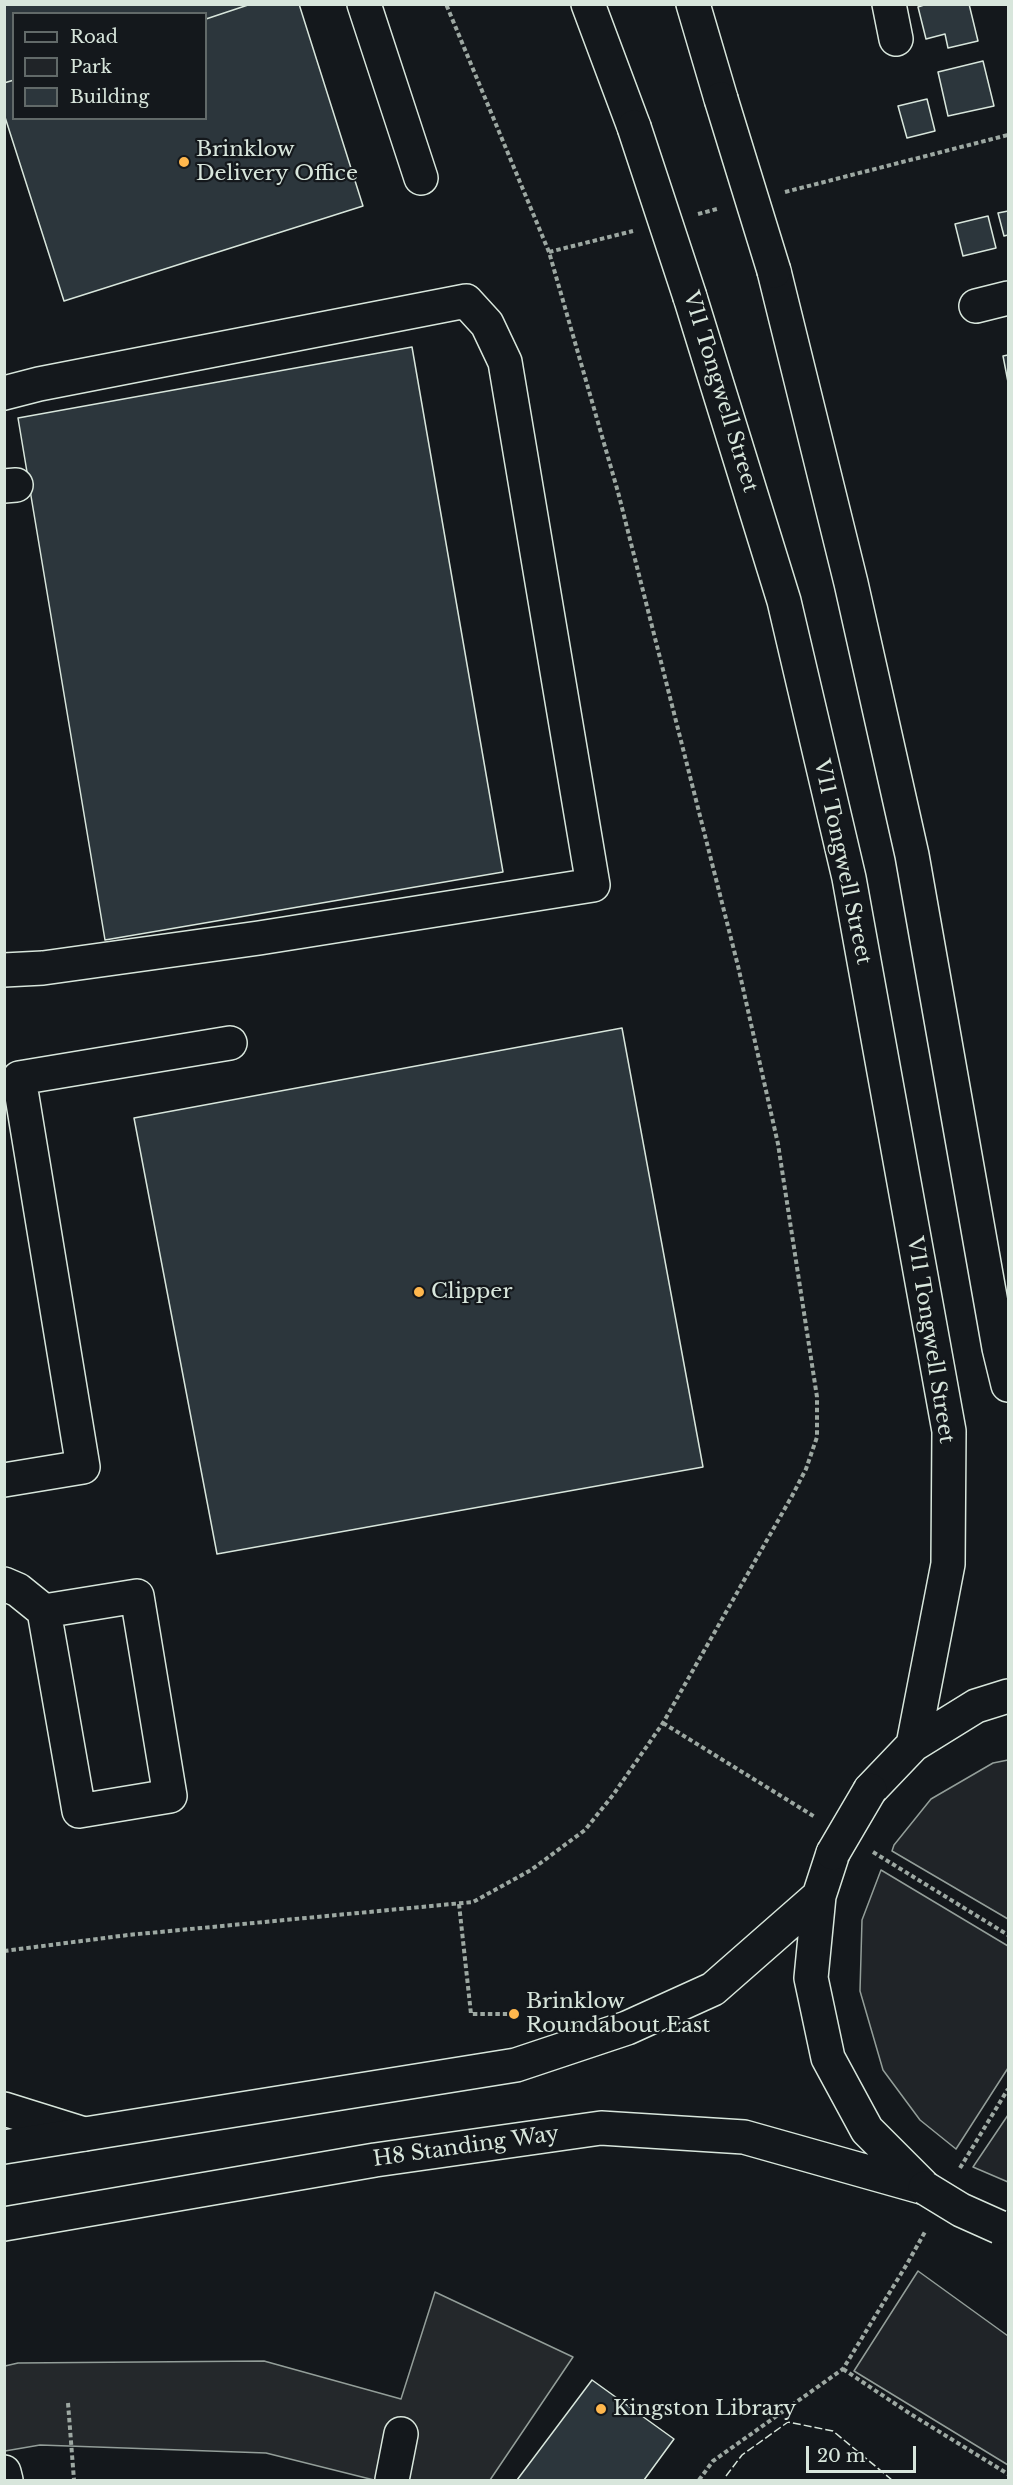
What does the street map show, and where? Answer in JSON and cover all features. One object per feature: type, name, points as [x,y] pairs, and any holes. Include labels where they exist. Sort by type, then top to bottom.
[{"type":"main road","points":[[364,4],[421,178]]},
{"type":"main road","name":"V11 Tongwell Street","points":[[588,4],[634,127],[690,297],[783,601],[849,878],[949,1431],[948,1564],[914,1744]]},
{"type":"main road","points":[[693,4],[774,272],[851,583],[912,855],[999,1348],[1008,1385]]},
{"type":"main road","points":[[889,4],[896,39]]},
{"type":"main road","points":[[976,306],[1008,298]]},
{"type":"main road","points":[[4,393],[39,384],[466,301],[488,324],[505,362],[593,885],[213,944],[43,968],[4,970]]},
{"type":"main road","points":[[4,1480],[83,1467],[19,1078],[230,1043]]},
{"type":"main road","points":[[4,1584],[18,1590],[44,1611],[79,1811],[170,1796],[137,1596],[44,1611]]},
{"type":"main road","points":[[1005,2231],[961,2210],[925,2188],[867,2130],[828,2058],[811,1978],[819,1896],[832,1853],[870,1790],[914,1744],[976,1706],[1008,1696]]},
{"type":"main road","points":[[4,2147],[516,2065],[627,2028],[712,1989],[819,1896]]},
{"type":"main road","points":[[4,2109],[84,2134]]},
{"type":"main road","name":"H8 Standing Way","points":[[4,2223],[375,2160],[601,2128],[744,2138],[925,2188]]},
{"type":"main road","points":[[392,2481],[401,2434]]},
{"type":"main road","points":[[4,2472],[6,2481]]},
{"type":"path","points":[[4,1951],[128,1935],[473,1902],[531,1870],[585,1830],[613,1795],[663,1723],[792,1496],[806,1469],[816,1437],[817,1397],[778,1144],[738,966],[618,492],[549,252],[446,4]]},
{"type":"path","points":[[459,1904],[471,2014],[514,2014]]},
{"type":"path","points":[[957,2174],[1008,2089]]},
{"type":"path","points":[[699,2481],[713,2461],[843,2369],[929,2224]]},
{"type":"path","points":[[843,2369],[1008,2474]]},
{"type":"path","points":[[68,2403],[74,2481]]},
{"type":"green space","points":[[1008,1760],[1008,1919],[892,1851],[894,1845],[931,1799],[993,1763]]},
{"type":"green space","points":[[881,1870],[1008,1946],[1008,2068],[956,2149],[920,2120],[883,2070],[860,1991],[862,1920]]},
{"type":"green space","points":[[1008,2115],[1008,2182],[973,2167]]},
{"type":"green space","points":[[918,2271],[1008,2336],[1008,2465],[854,2371]]},
{"type":"shaded area","points":[[435,2292],[573,2357],[490,2480],[374,2480],[266,2453],[40,2445],[5,2451],[5,2366],[18,2363],[264,2361],[401,2399]]},
{"type":"building","points":[[4,4],[251,4],[207,19],[207,12],[12,12],[12,81],[4,83]]},
{"type":"building","name":"Brinklow Delivery Office","points":[[251,4],[299,4],[363,206],[64,301],[4,114],[4,83],[12,81],[12,120],[207,120],[207,19]]},
{"type":"building","points":[[927,4],[969,4],[978,41],[948,48],[945,34],[926,39],[918,7]]},
{"type":"building","points":[[983,61],[994,106],[948,116],[938,72]]},
{"type":"building","points":[[927,99],[935,131],[907,138],[898,106]]},
{"type":"building","points":[[1008,211],[1008,235],[1004,236],[998,213]]},
{"type":"building","points":[[988,216],[996,248],[963,256],[955,224]]},
{"type":"building","points":[[412,347],[503,872],[105,940],[18,418]]},
{"type":"building","points":[[1008,355],[1008,382],[1003,356]]},
{"type":"building","name":"Clipper","points":[[622,1028],[703,1467],[217,1554],[134,1118]]},
{"type":"building","name":"Kingston Library","points":[[592,2380],[674,2439],[644,2480],[517,2480]]},
{"type":"fence","points":[[726,2476],[742,2455],[788,2422],[833,2431],[892,2480]]},
{"type":"place","name":"Brinklow Delivery Office","points":[[184,162]]},
{"type":"place","name":"Clipper","points":[[419,1292]]},
{"type":"place","name":"Brinklow Roundabout East","points":[[514,2014]]},
{"type":"place","name":"Kingston Library","points":[[601,2409]]}]
